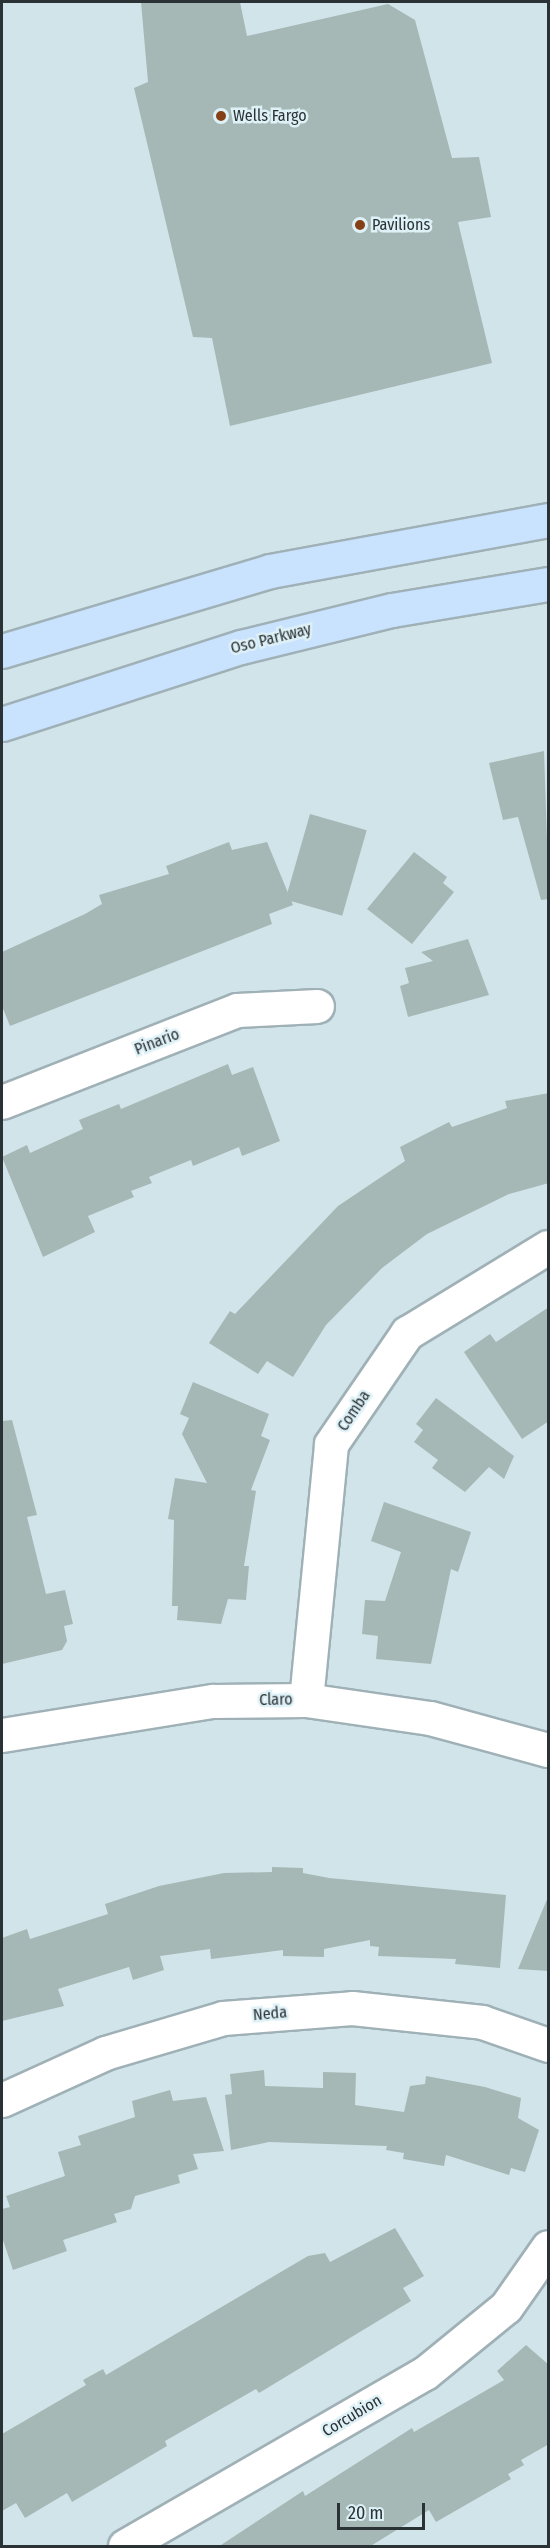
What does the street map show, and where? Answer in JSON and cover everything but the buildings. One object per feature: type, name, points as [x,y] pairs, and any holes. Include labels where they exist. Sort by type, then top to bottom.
[{"type":"main road","points":[[2,651],[270,571],[549,520]]},
{"type":"main road","name":"Oso Parkway","points":[[2,724],[241,646],[392,610],[549,585]]},
{"type":"street","name":"Pinario","points":[[2,1102],[237,1010],[317,1006]]},
{"type":"street","name":"Comba","points":[[306,1700],[331,1444],[407,1333],[549,1247]]},
{"type":"street","name":"Claro","points":[[2,1735],[213,1701],[306,1700],[430,1718],[549,1750]]},
{"type":"street","name":"Neda","points":[[2,2100],[105,2053],[223,2018],[352,2007],[482,2022],[549,2045]]},
{"type":"street","name":"Corcubion","points":[[125,2547],[424,2373],[506,2307],[549,2247]]},
{"type":"place","name":"Wells Fargo","points":[[221,116]]},
{"type":"place","name":"Pavilions","points":[[360,225]]}]
